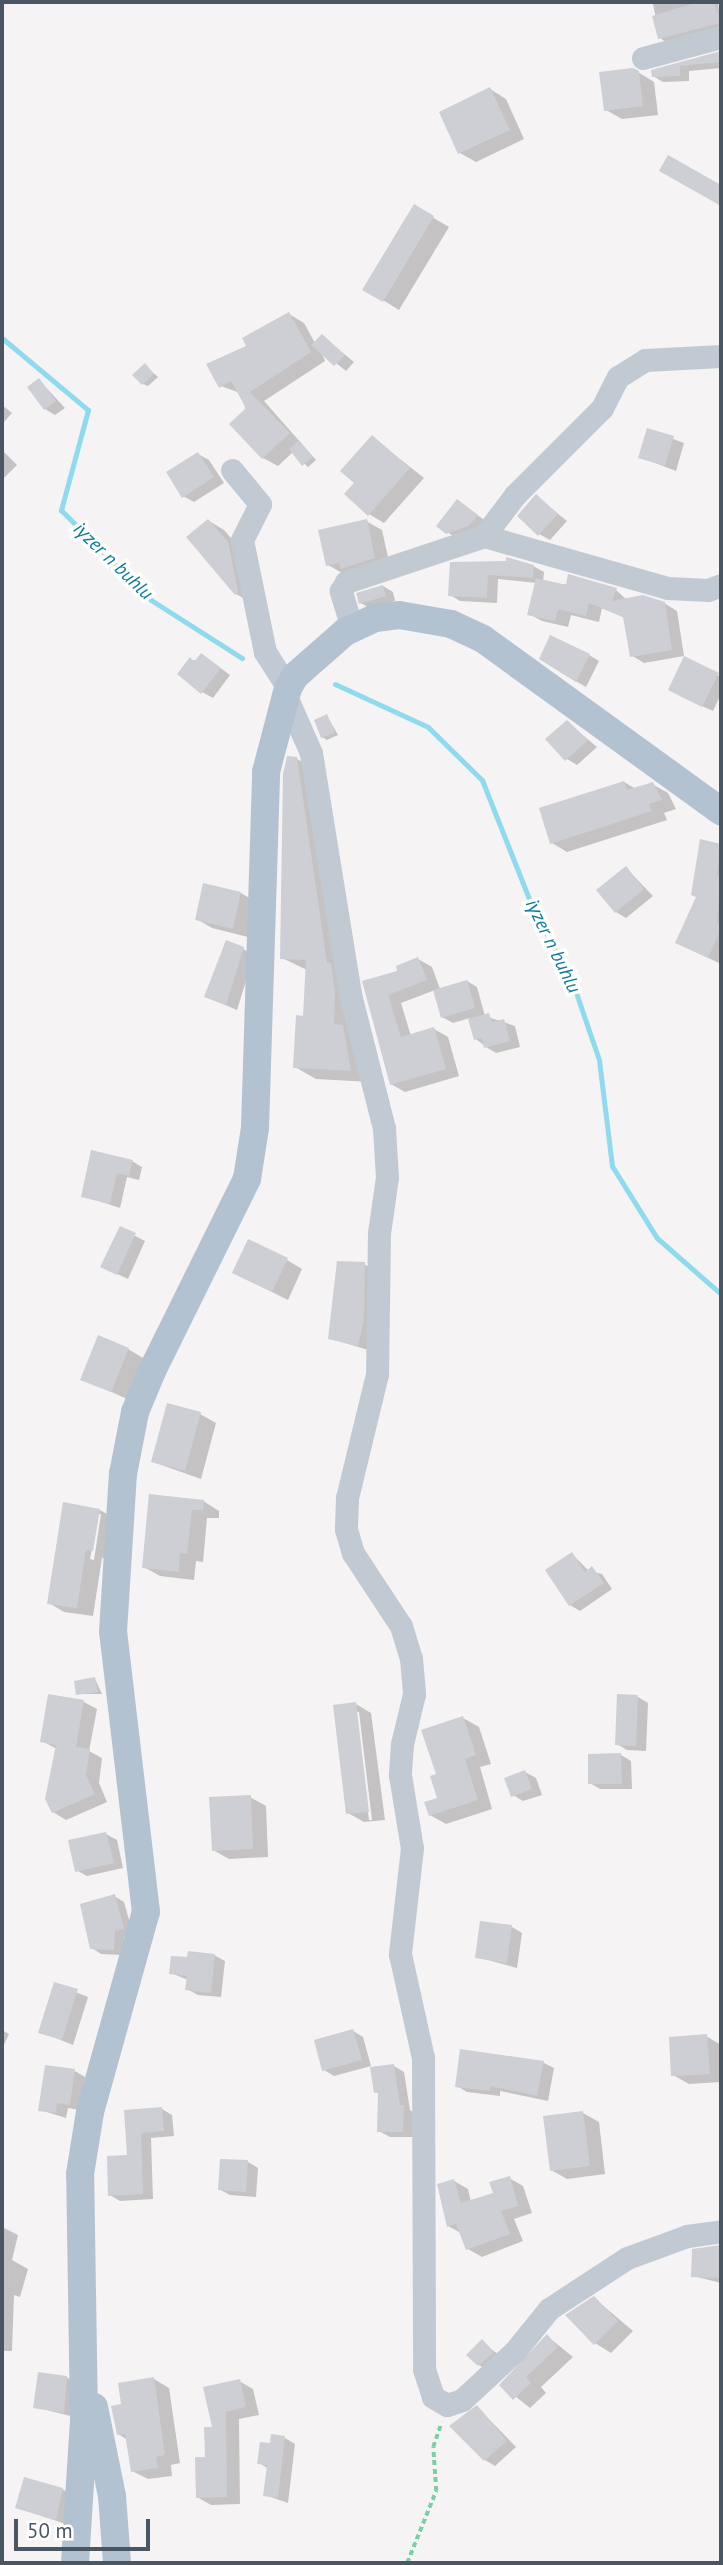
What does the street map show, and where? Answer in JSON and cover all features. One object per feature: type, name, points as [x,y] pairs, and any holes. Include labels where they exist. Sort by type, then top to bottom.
[{"type":"main road","points":[[75,2563],[83,2366],[80,2174],[90,2112],[146,1912],[113,1632],[122,1474],[135,1412],[152,1371],[247,1179],[255,1128],[266,772],[290,687],[349,630],[399,615],[451,624],[483,639],[721,811]]},
{"type":"main road","points":[[83,2366],[104,2450],[117,2563]]},
{"type":"street","points":[[643,58],[721,37]]},
{"type":"street","points":[[484,536],[515,495],[602,408],[618,377],[645,360],[721,356]]},
{"type":"street","points":[[232,470],[260,504],[242,540],[265,652],[290,687],[311,753],[350,994],[384,1128],[387,1177],[379,1233],[377,1374],[347,1498],[346,1529],[353,1553],[401,1626],[411,1658],[414,1694],[400,1774],[412,1848],[400,1954],[420,2027],[423,2059],[424,2369],[433,2396],[447,2405],[481,2384],[550,2309],[583,2284],[639,2254],[687,2236],[721,2231]]},
{"type":"street","points":[[349,630],[341,591],[346,582],[484,536],[668,587],[720,589]]},
{"type":"path","points":[[407,2563],[436,2491],[433,2447],[447,2405]]},
{"type":"building","points":[[698,2],[714,2],[721,23],[658,39],[652,16]]},
{"type":"building","points":[[721,51],[721,62],[680,66],[680,76],[652,77],[651,70]]},
{"type":"building","points":[[633,68],[639,71],[643,106],[604,111],[599,72]]},
{"type":"building","points":[[490,87],[510,130],[458,154],[439,112]]},
{"type":"building","points":[[668,155],[721,185],[721,206],[659,171]]},
{"type":"building","points":[[414,204],[434,216],[383,302],[362,290]]},
{"type":"building","points":[[289,312],[311,352],[250,392],[290,433],[262,459],[229,424],[246,408],[231,381],[219,388],[206,364],[246,346],[242,338]]},
{"type":"building","points":[[322,334],[345,355],[334,366],[311,345]]},
{"type":"building","points":[[145,363],[154,374],[142,385],[132,375]]},
{"type":"building","points":[[39,378],[56,401],[44,410],[27,387]]},
{"type":"building","points":[[647,428],[674,436],[665,466],[638,458]]},
{"type":"building","points":[[372,435],[410,468],[368,516],[344,494],[354,483],[340,471]]},
{"type":"building","points":[[299,440],[313,457],[302,466],[289,449]]},
{"type":"building","points":[[198,452],[214,477],[182,498],[166,472]]},
{"type":"building","points":[[536,494],[558,514],[538,536],[517,516]]},
{"type":"building","points":[[457,499],[478,515],[469,526],[446,534],[436,526]]},
{"type":"building","points":[[208,519],[228,542],[238,592],[235,595],[186,537]]},
{"type":"building","points":[[367,519],[375,558],[341,569],[339,563],[326,566],[318,530]]},
{"type":"building","points":[[506,557],[534,565],[533,578],[488,575],[487,598],[448,596],[450,562],[506,561]]},
{"type":"building","points":[[568,574],[617,588],[612,601],[643,595],[665,602],[672,650],[630,657],[623,617],[589,603],[586,616],[558,609],[555,621],[527,615],[536,578],[566,585]]},
{"type":"building","points":[[383,585],[386,596],[359,604],[356,593]]},
{"type":"building","points":[[550,635],[590,654],[576,682],[539,659]]},
{"type":"building","points":[[201,653],[221,668],[201,694],[177,674],[190,657],[194,662]]},
{"type":"building","points":[[684,656],[719,673],[702,707],[668,690]]},
{"type":"building","points":[[327,714],[335,733],[321,738],[314,720]]},
{"type":"building","points":[[567,720],[588,740],[565,761],[545,739]]},
{"type":"building","points":[[287,756],[297,757],[327,963],[331,963],[335,992],[334,1024],[343,1025],[351,1071],[293,1068],[296,1015],[303,1016],[306,960],[280,959],[283,774]]},
{"type":"building","points":[[624,781],[627,790],[653,782],[662,800],[649,804],[652,811],[550,844],[539,808]]},
{"type":"building","points":[[700,839],[721,844],[717,875],[721,877],[717,921],[721,929],[708,958],[675,943],[696,897],[691,895]]},
{"type":"building","points":[[626,866],[644,889],[615,913],[596,890]]},
{"type":"building","points":[[203,883],[241,892],[233,929],[195,920]]},
{"type":"building","points":[[226,940],[244,947],[226,1005],[204,997]]},
{"type":"building","points":[[418,957],[427,980],[388,995],[401,1037],[434,1027],[446,1069],[390,1085],[362,981],[397,971],[396,966]]},
{"type":"building","points":[[467,980],[475,1008],[441,1018],[433,990]]},
{"type":"building","points":[[489,1013],[492,1022],[504,1019],[510,1041],[484,1048],[482,1038],[474,1040],[468,1019]]},
{"type":"building","points":[[91,1150],[133,1160],[129,1176],[117,1173],[110,1204],[81,1197]]},
{"type":"building","points":[[120,1226],[136,1233],[117,1275],[100,1267]]},
{"type":"building","points":[[248,1239],[288,1258],[272,1292],[232,1273]]},
{"type":"building","points":[[337,1261],[365,1262],[364,1320],[358,1346],[328,1339]]},
{"type":"building","points":[[98,1335],[129,1348],[111,1392],[80,1380]]},
{"type":"building","points":[[167,1403],[201,1412],[185,1471],[151,1462]]},
{"type":"building","points":[[149,1494],[204,1500],[203,1510],[192,1510],[187,1554],[180,1553],[179,1572],[142,1568]]},
{"type":"building","points":[[63,1502],[100,1509],[93,1551],[86,1550],[77,1608],[47,1604]]},
{"type":"building","points":[[572,1552],[585,1572],[592,1566],[604,1583],[569,1606],[545,1570]]},
{"type":"building","points":[[95,1677],[98,1692],[76,1695],[74,1681]]},
{"type":"building","points":[[48,1694],[84,1700],[76,1747],[90,1749],[86,1775],[95,1794],[52,1813],[45,1799],[56,1745],[40,1742]]},
{"type":"building","points":[[617,1694],[638,1695],[636,1746],[615,1745]]},
{"type":"building","points":[[356,1702],[369,1812],[346,1814],[333,1705]]},
{"type":"building","points":[[463,1716],[476,1755],[465,1759],[478,1800],[429,1816],[424,1802],[437,1798],[430,1776],[436,1774],[421,1730]]},
{"type":"building","points":[[621,1753],[622,1784],[588,1784],[588,1754]]},
{"type":"building","points":[[525,1770],[532,1789],[511,1797],[504,1778]]},
{"type":"building","points":[[251,1795],[253,1849],[212,1851],[209,1797]]},
{"type":"building","points":[[106,1832],[114,1863],[75,1872],[68,1840]]},
{"type":"building","points":[[115,1894],[124,1929],[115,1931],[114,1950],[90,1949],[80,1904]]},
{"type":"building","points":[[480,1921],[512,1925],[507,1963],[475,1958]]},
{"type":"building","points":[[188,1951],[215,1954],[211,1993],[185,1990],[187,1976],[169,1974],[171,1956],[187,1957]]},
{"type":"building","points":[[54,1982],[78,1989],[62,2040],[38,2033]]},
{"type":"building","points":[[353,2029],[362,2060],[322,2071],[314,2040]]},
{"type":"building","points":[[707,2034],[710,2074],[671,2076],[669,2037]]},
{"type":"building","points":[[460,2049],[544,2061],[537,2096],[490,2086],[490,2091],[455,2087]]},
{"type":"building","points":[[394,2064],[400,2105],[404,2105],[403,2132],[377,2132],[378,2092],[374,2093],[370,2067]]},
{"type":"building","points":[[45,2065],[75,2069],[70,2105],[57,2103],[56,2113],[38,2111]]},
{"type":"building","points":[[162,2107],[164,2131],[141,2133],[143,2194],[108,2196],[107,2156],[127,2155],[124,2110]]},
{"type":"building","points":[[583,2111],[590,2166],[550,2171],[543,2116]]},
{"type":"building","points":[[220,2159],[248,2160],[246,2192],[218,2190]]},
{"type":"building","points":[[510,2176],[518,2206],[501,2211],[510,2234],[466,2250],[456,2224],[447,2227],[437,2184],[454,2179],[461,2203],[493,2193],[489,2182]]},
{"type":"building","points":[[721,2245],[721,2278],[691,2277],[692,2249]]},
{"type":"building","points":[[594,2296],[618,2321],[594,2345],[565,2315]]},
{"type":"building","points":[[547,2334],[558,2347],[526,2377],[531,2383],[513,2400],[499,2385]]},
{"type":"building","points":[[482,2339],[494,2352],[478,2366],[466,2355]]},
{"type":"building","points":[[38,2372],[67,2376],[64,2413],[33,2408]]},
{"type":"building","points":[[154,2377],[165,2455],[156,2457],[158,2468],[131,2472],[125,2434],[117,2435],[111,2406],[121,2404],[118,2383]]},
{"type":"building","points":[[240,2379],[246,2407],[226,2412],[227,2497],[196,2498],[195,2457],[205,2457],[204,2427],[212,2427],[203,2387]]},
{"type":"building","points":[[477,2405],[507,2441],[484,2461],[449,2426]]},
{"type":"building","points":[[271,2434],[285,2436],[278,2498],[263,2496],[267,2465],[257,2464],[260,2442],[270,2443]]},
{"type":"building","points":[[24,2477],[63,2488],[56,2520],[15,2508]]},
{"type":"waterway","name":"iγzer n buhlu","points":[[2,338],[88,410],[61,510],[151,600],[242,658]]},
{"type":"waterway","name":"iγzer n buhlu","points":[[335,684],[428,727],[482,780],[533,909],[571,978],[599,1060],[612,1166],[657,1238],[721,1294]]}]
